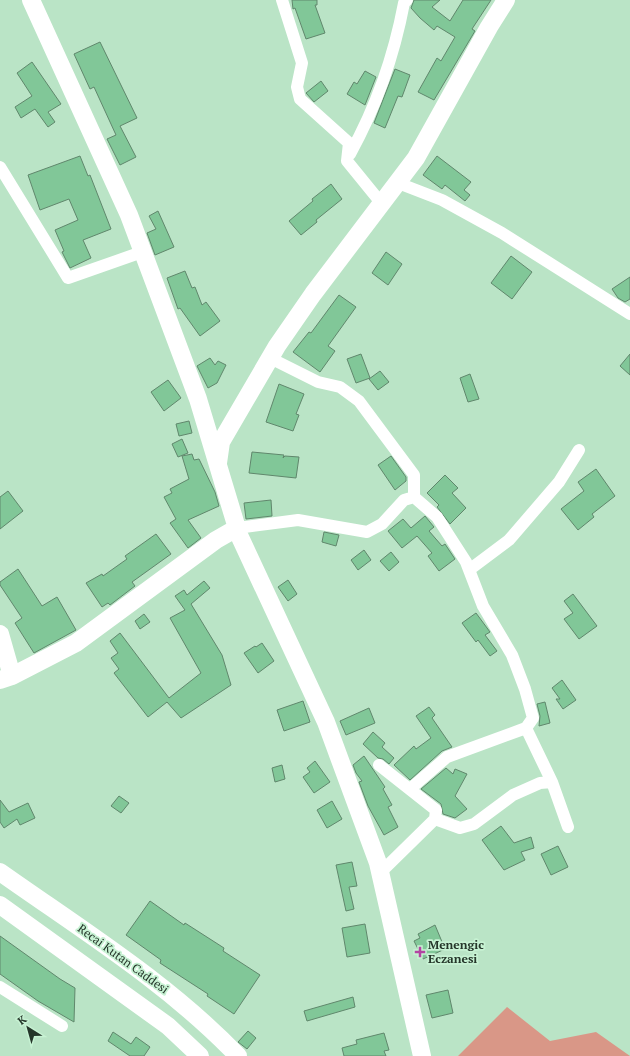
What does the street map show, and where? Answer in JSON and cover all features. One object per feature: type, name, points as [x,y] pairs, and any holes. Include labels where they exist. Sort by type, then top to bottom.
[{"type":"street","points":[[31,0],[119,194],[142,252],[198,399],[236,528],[326,722],[380,873],[422,1056]]},
{"type":"street","points":[[282,0],[302,63],[297,87],[300,99],[349,143],[347,161],[382,204]]},
{"type":"street","points":[[347,161],[364,129],[384,80],[398,36],[404,3],[407,0]]},
{"type":"street","points":[[217,466],[221,442],[270,358],[313,294],[416,158],[489,27],[506,0]]},
{"type":"street","points":[[0,167],[68,278],[142,252]]},
{"type":"street","points":[[398,183],[449,203],[502,233],[630,314]]},
{"type":"street","points":[[270,358],[318,382],[340,386],[359,401],[414,475],[414,497],[437,517],[466,562],[483,606],[512,655],[525,689],[533,718],[526,728],[447,757],[410,789]]},
{"type":"street","points":[[469,570],[509,540],[559,482],[579,450]]},
{"type":"street","points":[[0,634],[6,678],[76,643],[216,540],[236,528],[298,520],[367,532],[382,524],[404,500],[414,497]]},
{"type":"street","points":[[526,728],[552,782],[568,827]]},
{"type":"street","points":[[379,765],[436,810],[435,819],[380,873]]},
{"type":"street","points":[[435,819],[460,828],[474,824],[513,795],[540,783],[552,782]]},
{"type":"street","name":"Recai Kutan Caddesi","points":[[0,872],[152,978],[212,1028],[238,1056]]},
{"type":"street","points":[[0,905],[162,1021],[200,1056]]},
{"type":"street","points":[[0,987],[62,1026]]},
{"type":"shaded area","points":[[507,1007],[550,1041],[596,1032],[630,1056],[458,1056]]},
{"type":"building","points":[[292,0],[317,0],[317,5],[315,5],[325,33],[306,39],[295,8],[293,9]]},
{"type":"building","points":[[414,0],[440,0],[432,7],[450,21],[463,0],[491,0],[472,29],[475,31],[434,100],[418,92],[437,58],[441,61],[455,37],[437,26],[434,30],[420,18],[411,8]]},
{"type":"building","points":[[100,42],[137,118],[120,126],[136,157],[120,165],[107,139],[116,135],[94,87],[90,89],[74,54]]},
{"type":"building","points":[[32,62],[61,104],[48,112],[55,122],[48,127],[35,109],[21,118],[15,107],[32,96],[17,73]]},
{"type":"building","points":[[395,69],[410,75],[402,97],[398,96],[385,128],[374,123]]},
{"type":"building","points":[[365,71],[376,77],[365,105],[347,94],[354,82],[357,84]]},
{"type":"building","points":[[321,81],[328,91],[314,102],[306,93]]},
{"type":"building","points":[[80,156],[88,176],[90,175],[111,229],[83,240],[91,258],[70,268],[62,252],[64,251],[55,230],[78,220],[69,199],[40,210],[28,175]]},
{"type":"building","points":[[437,156],[471,182],[464,190],[470,195],[465,201],[445,185],[442,189],[423,175]]},
{"type":"building","points":[[331,184],[342,199],[316,220],[317,222],[301,235],[289,221],[313,201],[312,199]]},
{"type":"building","points":[[158,211],[174,247],[155,255],[147,233],[156,229],[149,216]]},
{"type":"building","points":[[386,252],[402,264],[388,285],[372,273]]},
{"type":"building","points":[[511,256],[532,272],[512,299],[491,283]]},
{"type":"building","points":[[185,271],[192,288],[195,287],[202,305],[206,302],[220,321],[200,336],[180,308],[178,309],[167,278]]},
{"type":"building","points":[[630,277],[630,299],[625,302],[618,298],[612,289]]},
{"type":"building","points":[[339,295],[356,307],[328,346],[335,351],[320,372],[293,352],[309,332],[311,333]]},
{"type":"building","points":[[361,354],[370,378],[356,383],[347,359]]},
{"type":"building","points":[[630,354],[630,375],[620,366]]},
{"type":"building","points":[[210,358],[215,365],[218,361],[226,365],[217,383],[208,388],[197,366]]},
{"type":"building","points":[[380,371],[389,382],[378,390],[369,379]]},
{"type":"building","points":[[470,374],[479,399],[468,402],[460,378]]},
{"type":"building","points":[[168,380],[181,398],[164,411],[151,392]]},
{"type":"building","points":[[279,384],[304,394],[296,414],[299,415],[293,431],[266,422]]},
{"type":"building","points":[[189,421],[192,433],[179,436],[176,424]]},
{"type":"building","points":[[182,439],[188,453],[178,457],[172,444]]},
{"type":"building","points":[[252,452],[284,455],[283,458],[285,456],[299,457],[296,478],[249,473]]},
{"type":"building","points":[[192,454],[194,460],[199,459],[215,492],[219,506],[188,520],[201,538],[188,548],[170,523],[176,519],[164,497],[172,493],[170,489],[189,479],[182,456]]},
{"type":"building","points":[[391,456],[406,477],[406,481],[395,490],[378,465]]},
{"type":"building","points":[[596,469],[615,496],[592,514],[594,517],[578,530],[561,509],[584,491],[578,482]]},
{"type":"building","points":[[445,475],[458,488],[452,493],[466,508],[450,524],[437,507],[439,505],[427,493]]},
{"type":"building","points":[[8,491],[23,511],[0,529],[0,497]]},
{"type":"building","points":[[271,500],[272,516],[246,519],[244,503]]},
{"type":"building","points":[[425,516],[434,527],[429,531],[442,546],[445,544],[455,559],[439,571],[428,556],[432,553],[417,536],[402,548],[388,531],[403,519],[411,528]]},
{"type":"building","points":[[324,532],[339,535],[336,546],[322,542]]},
{"type":"building","points":[[156,534],[171,554],[132,582],[135,586],[110,605],[108,603],[102,607],[86,583],[102,574],[103,576],[127,559],[125,556]]},
{"type":"building","points":[[364,550],[371,560],[358,570],[351,560]]},
{"type":"building","points":[[391,552],[399,562],[389,571],[380,561]]},
{"type":"building","points":[[18,569],[42,606],[57,597],[76,630],[34,653],[15,623],[22,618],[0,585],[0,582]]},
{"type":"building","points":[[288,580],[297,594],[288,601],[278,587]]},
{"type":"building","points":[[204,581],[210,588],[191,604],[222,655],[231,685],[181,718],[167,702],[148,717],[114,673],[119,669],[111,658],[118,653],[110,641],[120,633],[169,698],[201,673],[170,618],[185,610],[175,596],[184,590],[187,595]]},
{"type":"building","points":[[573,594],[597,626],[579,639],[564,619],[573,613],[564,601]]},
{"type":"building","points":[[476,613],[490,632],[485,635],[497,651],[490,656],[478,640],[476,642],[462,623]]},
{"type":"building","points":[[144,614],[150,622],[140,629],[135,621]]},
{"type":"building","points":[[262,643],[274,661],[258,673],[244,653]]},
{"type":"building","points":[[562,680],[576,700],[563,709],[556,699],[560,699],[552,688]]},
{"type":"building","points":[[303,701],[310,722],[284,731],[277,710]]},
{"type":"building","points":[[545,702],[550,723],[539,726],[540,716],[537,704]]},
{"type":"building","points":[[429,707],[435,715],[432,718],[452,747],[442,751],[410,780],[394,765],[414,746],[416,749],[431,738],[416,716]]},
{"type":"building","points":[[369,708],[375,723],[346,735],[340,721]]},
{"type":"building","points":[[373,732],[385,743],[382,747],[394,758],[389,764],[383,759],[378,758],[363,744]]},
{"type":"building","points":[[364,756],[385,787],[383,789],[392,805],[388,807],[398,827],[384,835],[368,806],[359,782],[362,781],[356,773],[353,765]]},
{"type":"building","points":[[315,761],[330,782],[314,793],[303,777],[310,772],[307,768]]},
{"type":"building","points":[[282,765],[285,779],[275,782],[272,768]]},
{"type":"building","points":[[446,768],[453,774],[455,769],[467,774],[455,796],[467,809],[455,818],[443,814],[441,804],[421,789]]},
{"type":"building","points":[[119,796],[129,803],[121,813],[111,806]]},
{"type":"building","points":[[0,800],[9,812],[28,803],[35,818],[20,825],[17,819],[4,828],[0,822]]},
{"type":"building","points":[[332,801],[342,819],[327,828],[317,810]]},
{"type":"building","points":[[501,826],[514,843],[531,837],[534,848],[521,852],[525,860],[504,870],[482,840]]},
{"type":"building","points":[[558,846],[568,867],[551,875],[541,854]]},
{"type":"building","points":[[352,862],[357,886],[349,887],[354,909],[346,911],[336,865]]},
{"type":"building","points":[[150,901],[184,925],[185,923],[224,948],[223,951],[260,975],[234,1014],[207,996],[208,994],[160,963],[161,960],[126,935]]},
{"type":"building","points":[[365,924],[370,953],[347,957],[342,928]]},
{"type":"building","points":[[435,925],[445,949],[423,959],[414,941],[420,938],[418,934]]},
{"type":"building","points":[[0,936],[75,988],[74,1022],[38,1001],[0,974]]},
{"type":"building","points":[[448,990],[453,1013],[432,1018],[426,995]]},
{"type":"building","points":[[353,997],[355,1007],[307,1021],[304,1011]]},
{"type":"building","points":[[248,1031],[256,1038],[247,1049],[238,1042]]},
{"type":"building","points":[[113,1032],[131,1044],[136,1037],[150,1047],[144,1056],[130,1056],[108,1041]]},
{"type":"building","points":[[384,1033],[389,1050],[384,1051],[386,1056],[344,1056],[342,1048],[357,1044],[356,1040]]},
{"type":"place","name":"Menengic Eczanesi","points":[[420,952]]}]
